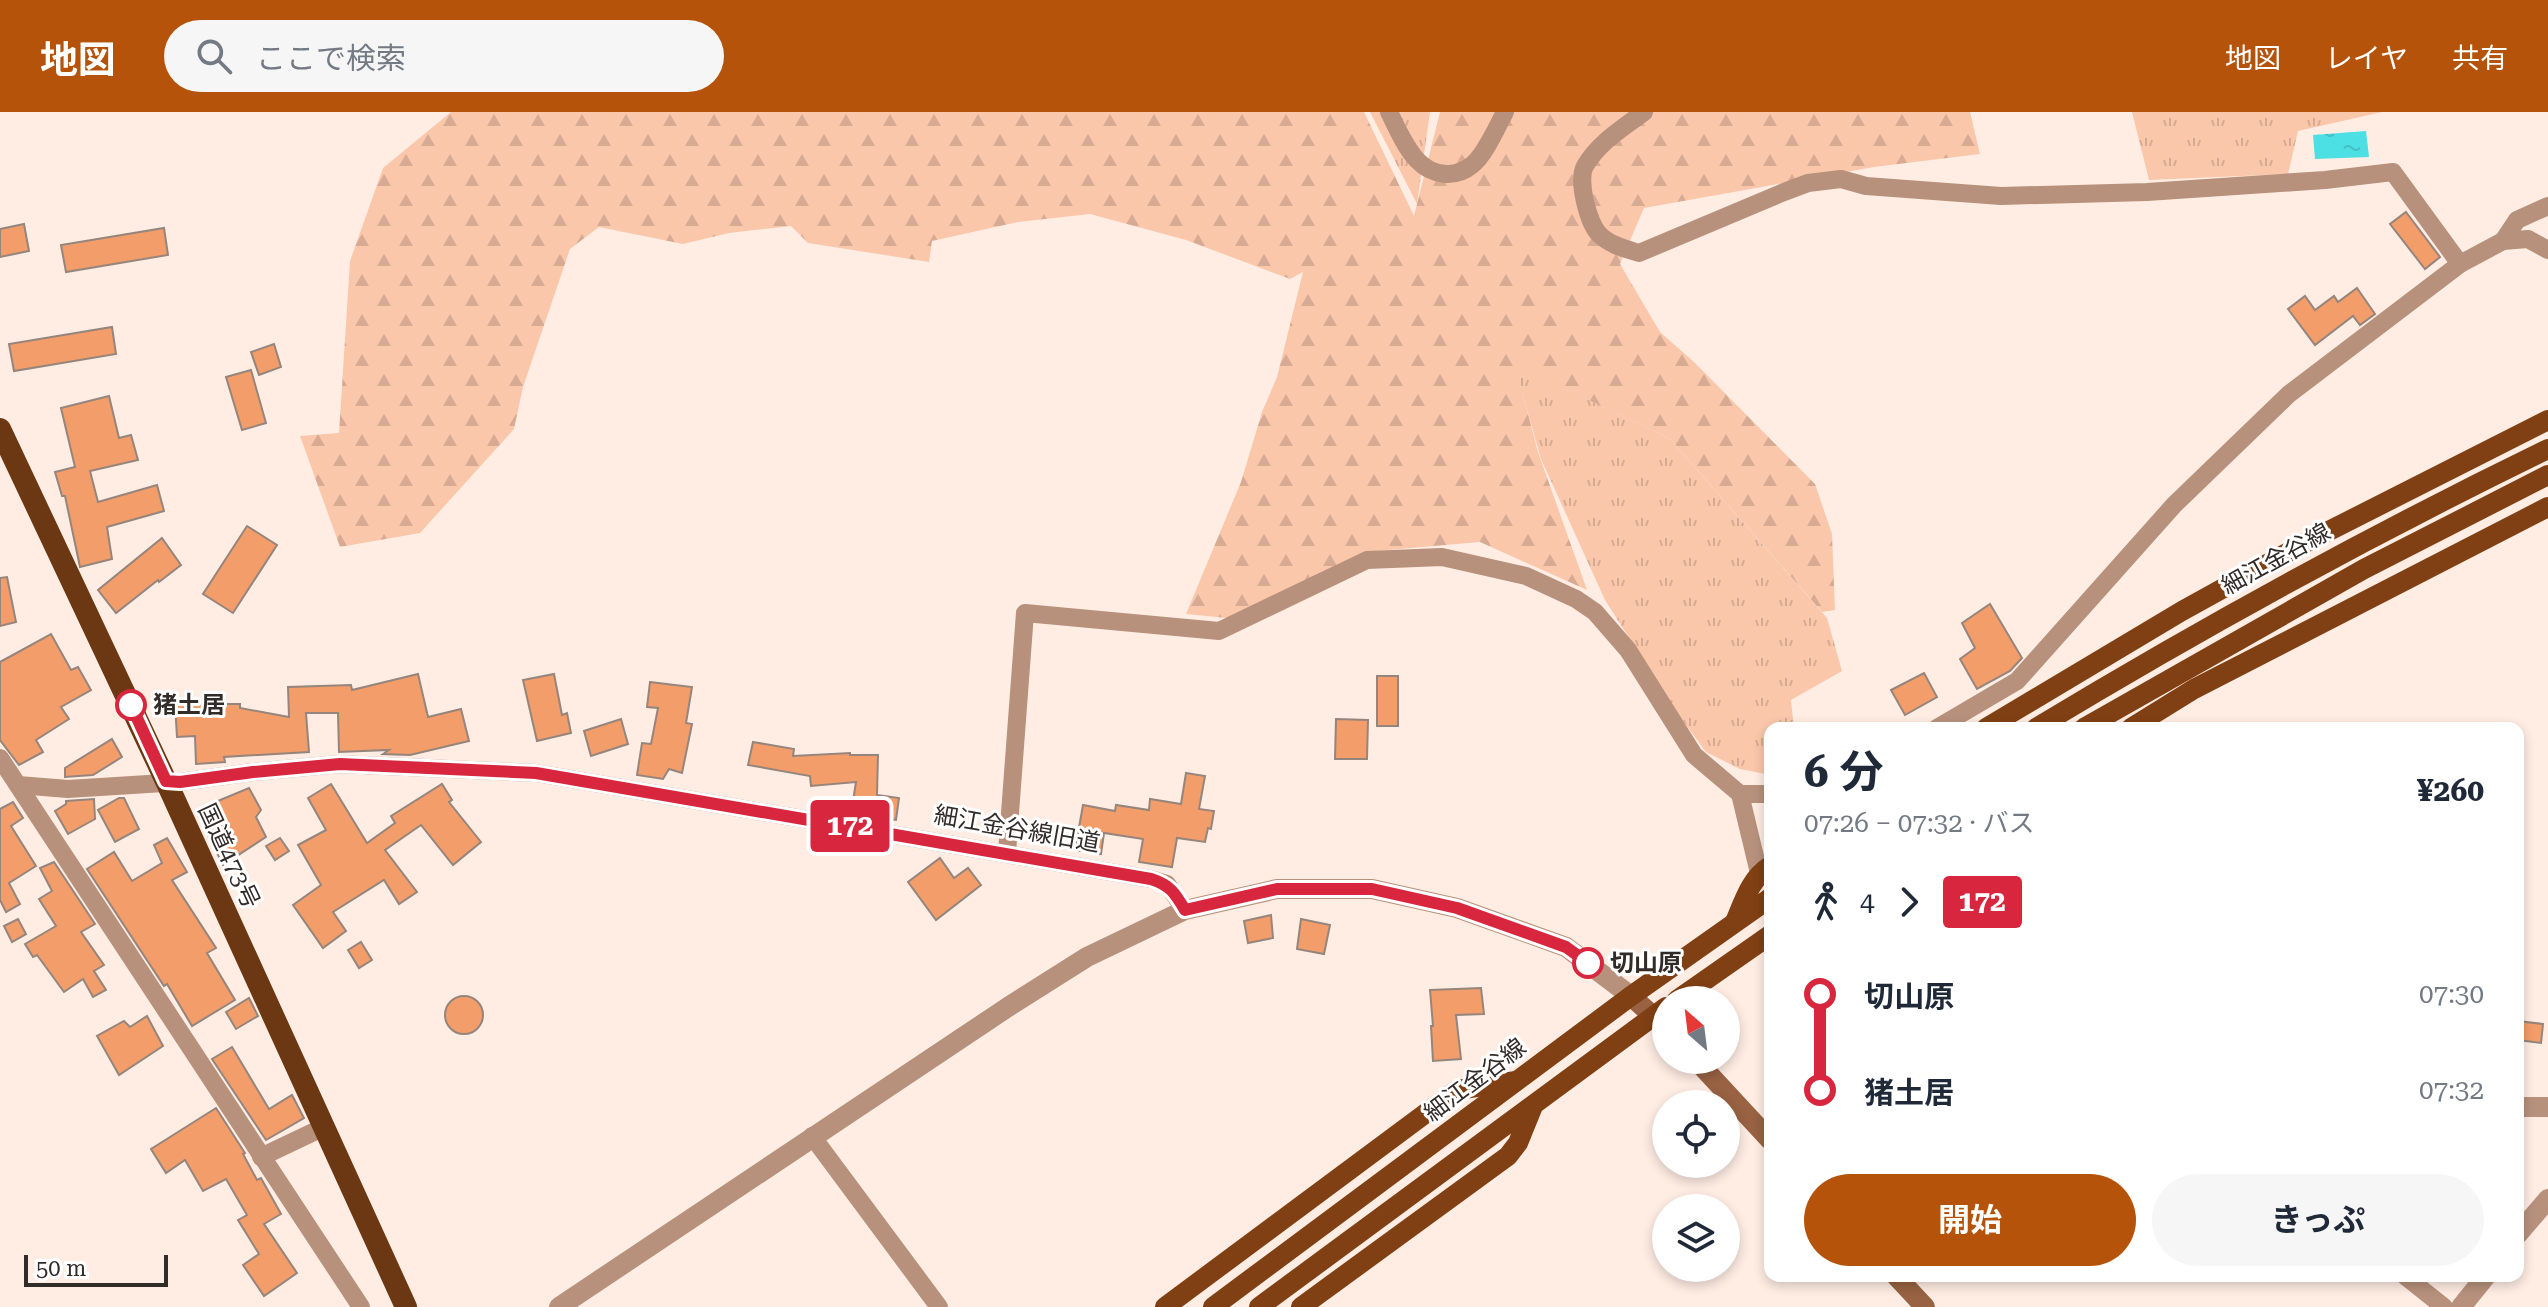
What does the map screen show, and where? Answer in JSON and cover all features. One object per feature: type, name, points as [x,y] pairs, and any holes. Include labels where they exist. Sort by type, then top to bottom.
[{"type":"highway","name":"国道473号","points":[[0,429],[166,781],[406,1307]]},
{"type":"main road","points":[[1996,722],[2182,611],[2305,543],[2548,420]]},
{"type":"main road","name":"細江金谷線","points":[[2046,722],[2212,624],[2349,549],[2548,449]]},
{"type":"main road","points":[[2095,722],[2338,583],[2548,475]]},
{"type":"main road","points":[[2141,722],[2194,689],[2548,507]]},
{"type":"main road","points":[[1735,922],[1764,869]]},
{"type":"main road","name":"細江金谷線","points":[[1213,1307],[1631,996],[1764,902]]},
{"type":"main road","points":[[1698,986],[1764,942]]},
{"type":"main road","points":[[1631,996],[1652,1010]]},
{"type":"main road","points":[[1259,1307],[1533,1106],[1652,1024]]},
{"type":"main road","points":[[1709,1074],[1764,1134]]},
{"type":"main road","points":[[1165,1307],[1457,1090],[1517,1081]]},
{"type":"main road","points":[[1301,1307],[1508,1156],[1518,1143],[1533,1106]]},
{"type":"main road","points":[[1902,1282],[1925,1307]]},
{"type":"street","points":[[1389,112],[1417,160],[1432,172],[1451,176],[1473,165],[1505,112]]},
{"type":"street","points":[[1644,112],[1598,148],[1583,169],[1583,193],[1599,235],[1622,248],[1639,253],[1796,187],[1841,179],[1866,186],[2001,196],[2147,192],[2325,180],[2393,172],[2460,264]]},
{"type":"street","points":[[2503,241],[2517,220],[2548,206]]},
{"type":"street","points":[[1947,722],[2017,681],[2174,505],[2289,394],[2460,264],[2503,241],[2528,239],[2548,250]]},
{"type":"street","points":[[1007,853],[1025,613],[1219,631],[1367,560],[1442,557],[1526,576],[1576,599],[1595,612],[1628,650],[1694,755],[1740,794],[1764,869]]},
{"type":"street","name":"細江金谷線旧道","points":[[18,785],[68,789],[180,782],[340,764],[536,773],[1007,853],[1167,884],[1185,910]]},
{"type":"street","points":[[2,765],[361,1307]]},
{"type":"street","points":[[1740,794],[1764,794]]},
{"type":"street","points":[[559,1307],[812,1136],[1087,957],[1185,910],[1277,889],[1372,889],[1457,908],[1566,947],[1631,996]]},
{"type":"street","points":[[2524,1107],[2548,1107]]},
{"type":"street","points":[[261,1157],[324,1127]]},
{"type":"street","points":[[812,1136],[939,1307]]},
{"type":"street","points":[[2524,1227],[2548,1199]]},
{"type":"street","points":[[2413,1282],[2444,1307]]},
{"type":"street","points":[[2461,1307],[2481,1282]]},
{"type":"green space","points":[[451,112],[1364,112],[1414,216],[1440,112],[1970,112],[1980,154],[1874,167],[1644,208],[1620,264],[1660,332],[1815,484],[1832,534],[1835,610],[1822,612],[1670,439],[1515,365],[1538,452],[1587,590],[1480,542],[1376,551],[1227,618],[1186,614],[1241,482],[1262,412],[1277,377],[1303,272],[1290,279],[1186,240],[1090,214],[1018,222],[932,241],[929,262],[808,243],[791,226],[729,233],[683,244],[599,227],[570,249],[523,387],[514,429],[420,533],[340,547],[300,436],[339,433],[350,261],[383,168]]},
{"type":"green space","points":[[1370,112],[1430,112],[1417,204]]},
{"type":"green space","points":[[2132,112],[2382,112],[2298,131],[2288,174],[2149,180]]},
{"type":"green space","points":[[1514,364],[1670,439],[1827,618],[1842,671],[1791,700],[1793,722],[1764,722],[1764,774],[1740,769],[1706,752],[1675,710],[1605,600],[1541,459]]},
{"type":"water","points":[[2366,131],[2369,157],[2315,159],[2313,135]]},
{"type":"building","points":[[2406,212],[2440,257],[2425,269],[2390,224]]},
{"type":"building","points":[[24,224],[29,251],[0,257],[0,229]]},
{"type":"building","points":[[164,228],[168,255],[66,272],[61,245]]},
{"type":"building","points":[[2357,288],[2375,314],[2360,325],[2353,316],[2315,345],[2288,309],[2305,296],[2315,310],[2334,296],[2338,302]]},
{"type":"building","points":[[112,327],[116,354],[14,371],[9,344]]},
{"type":"building","points":[[274,344],[281,367],[259,375],[251,352]]},
{"type":"building","points":[[251,370],[266,423],[242,430],[226,377]]},
{"type":"building","points":[[109,396],[119,438],[131,435],[138,460],[90,471],[98,502],[157,485],[164,511],[107,527],[112,559],[80,567],[65,496],[62,496],[55,472],[75,467],[61,408]]},
{"type":"building","points":[[247,526],[277,545],[233,613],[203,594]]},
{"type":"building","points":[[162,538],[181,565],[116,613],[98,590]]},
{"type":"building","points":[[7,577],[16,622],[0,626],[0,578]]},
{"type":"building","points":[[1990,604],[2022,658],[2010,671],[1977,689],[1960,659],[1975,648],[1962,623]]},
{"type":"building","points":[[51,634],[71,670],[78,667],[91,690],[61,707],[69,719],[36,740],[43,752],[19,765],[0,740],[0,662]]},
{"type":"building","points":[[1924,673],[1937,697],[1905,715],[1891,690]]},
{"type":"building","points":[[418,674],[428,717],[461,709],[469,741],[410,755],[383,754],[389,750],[339,752],[338,713],[306,713],[309,752],[224,757],[225,762],[196,764],[195,736],[177,737],[175,704],[240,704],[240,708],[289,717],[288,687],[351,685],[352,690]]},
{"type":"building","points":[[554,674],[562,715],[567,713],[571,733],[537,741],[523,680]]},
{"type":"building","points":[[1377,676],[1398,676],[1398,726],[1377,726]]},
{"type":"building","points":[[650,682],[692,687],[686,723],[692,724],[682,773],[669,769],[663,779],[637,775],[642,743],[651,744],[658,708],[647,707]]},
{"type":"building","points":[[621,719],[628,744],[591,756],[584,731]]},
{"type":"building","points":[[1336,719],[1368,720],[1367,759],[1335,759]]},
{"type":"building","points":[[112,739],[122,757],[93,775],[65,777],[65,768]]},
{"type":"building","points":[[753,742],[794,749],[793,756],[878,755],[877,795],[899,798],[896,820],[851,814],[856,782],[811,786],[810,776],[748,765]]},
{"type":"building","points":[[1186,773],[1205,776],[1199,809],[1214,811],[1205,842],[1177,838],[1172,867],[1139,862],[1143,839],[1104,833],[1101,854],[1075,850],[1083,805],[1115,811],[1116,805],[1149,810],[1150,799],[1181,804]]},
{"type":"building","points":[[331,784],[367,843],[395,823],[391,816],[442,784],[452,800],[449,802],[481,842],[453,865],[421,825],[385,850],[417,892],[399,904],[384,880],[333,912],[346,931],[323,948],[293,905],[321,885],[298,845],[326,830],[308,798]]},
{"type":"building","points":[[249,788],[261,810],[256,817],[266,837],[223,865],[196,810]]},
{"type":"building","points":[[124,798],[139,829],[115,842],[98,810]]},
{"type":"building","points":[[94,799],[95,819],[68,834],[55,811],[66,801]]},
{"type":"building","points":[[13,802],[23,818],[11,826],[36,866],[9,883],[20,904],[6,912],[0,900],[0,809]]},
{"type":"building","points":[[167,838],[187,872],[172,880],[216,948],[207,953],[235,1000],[192,1026],[167,984],[164,986],[87,869],[114,852],[132,881],[162,863],[154,845]]},
{"type":"building","points":[[280,838],[289,851],[275,860],[266,846]]},
{"type":"building","points":[[940,858],[954,878],[968,868],[981,885],[936,920],[908,882]]},
{"type":"building","points":[[54,862],[95,924],[81,932],[104,965],[94,971],[106,990],[93,997],[83,979],[64,992],[25,944],[56,926],[39,899],[52,891],[40,868]]},
{"type":"building","points":[[1271,915],[1273,938],[1248,943],[1244,921]]},
{"type":"building","points":[[18,919],[26,934],[12,942],[4,926]]},
{"type":"building","points":[[1301,919],[1330,925],[1324,954],[1297,949]]},
{"type":"building","points":[[361,942],[372,960],[359,968],[348,950]]},
{"type":"building","points":[[1481,988],[1484,1014],[1456,1015],[1461,1059],[1433,1061],[1430,990]]},
{"type":"building","points":[[464,996],[477,1002],[483,1015],[477,1028],[464,1034],[451,1028],[445,1015],[451,1002]]},
{"type":"building","points":[[249,998],[258,1016],[236,1029],[226,1012]]},
{"type":"building","points":[[147,1016],[163,1046],[119,1075],[97,1036],[124,1021],[130,1027]]},
{"type":"building","points":[[2524,1022],[2543,1024],[2541,1043],[2524,1041]]},
{"type":"building","points":[[232,1047],[269,1109],[292,1095],[304,1118],[266,1140],[212,1059]]},
{"type":"building","points":[[216,1108],[245,1153],[257,1180],[261,1178],[281,1214],[264,1224],[297,1273],[264,1296],[243,1265],[259,1254],[238,1220],[247,1215],[226,1179],[203,1191],[185,1160],[166,1173],[151,1149]]},
{"type":"bus line","name":"172","points":[[131,705],[166,781],[340,764],[536,773],[1151,879],[1173,889],[1185,910],[1277,889],[1372,889],[1457,908],[1566,947],[1588,963]]},
{"type":"place","name":"猪土居","points":[[131,705]]},
{"type":"place","name":"切山原","points":[[1588,963]]}]
